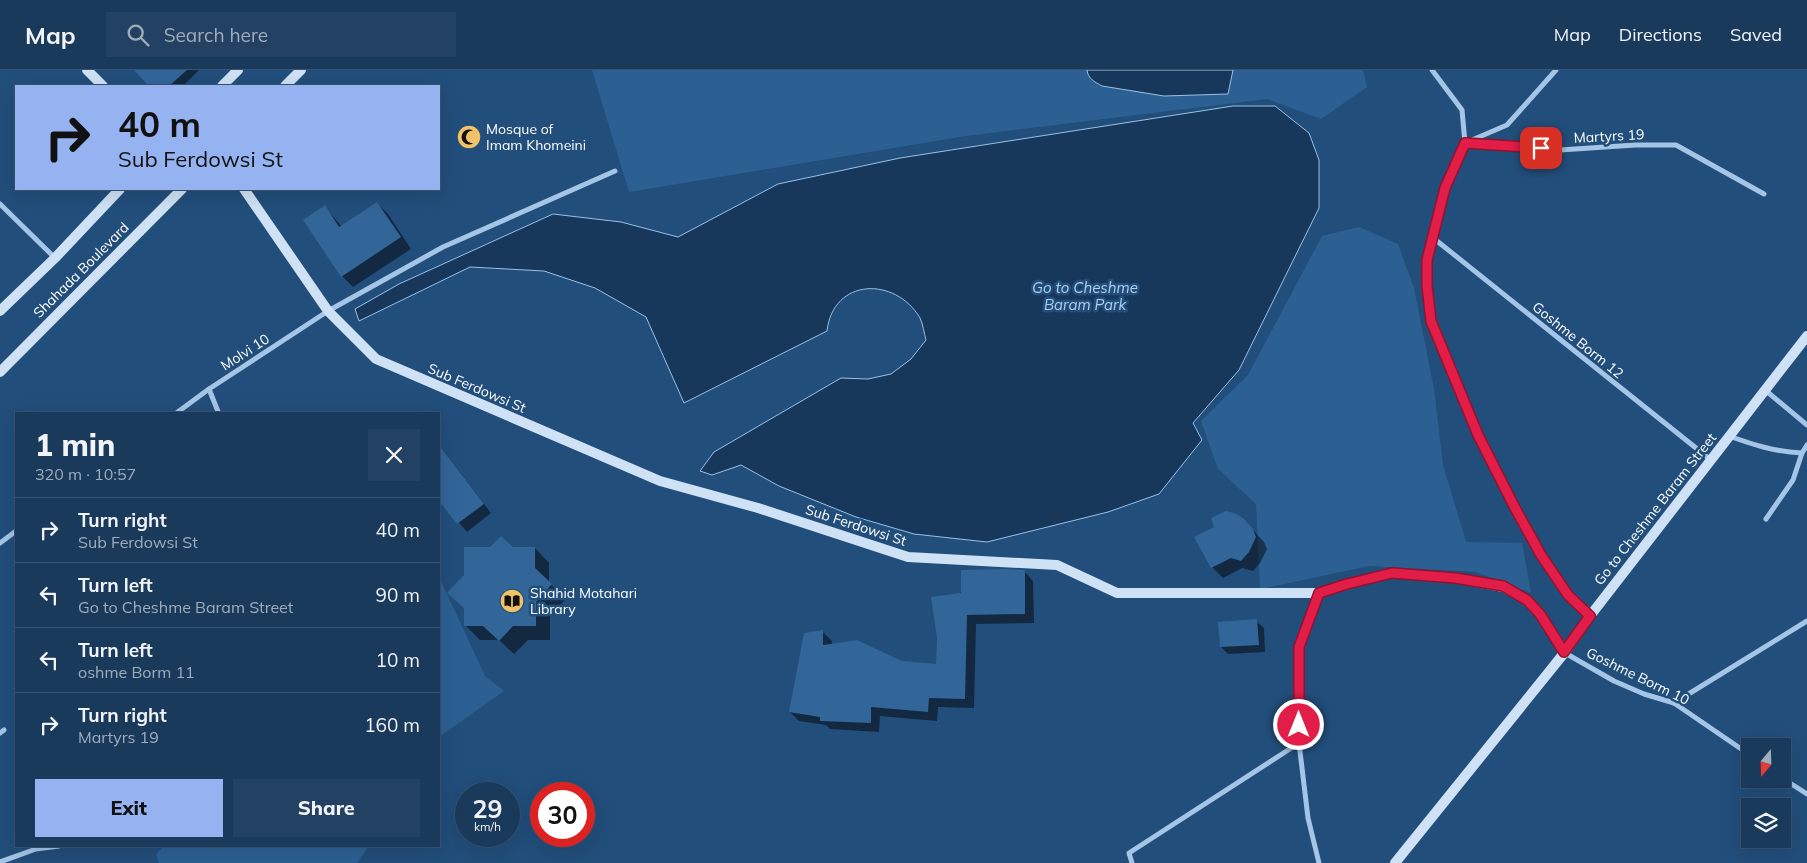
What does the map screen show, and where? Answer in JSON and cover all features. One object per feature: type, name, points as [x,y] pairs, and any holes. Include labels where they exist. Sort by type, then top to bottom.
[{"type":"street","points":[[87,70],[102,85]]},
{"type":"street","points":[[223,85],[238,70]]},
{"type":"street","points":[[286,85],[302,70]]},
{"type":"street","points":[[1432,70],[1462,110],[1465,143],[1445,188],[1427,260],[1427,286],[1431,321],[1478,435],[1515,508],[1541,555],[1568,595],[1590,616]]},
{"type":"street","points":[[1465,143],[1507,125],[1556,70]]},
{"type":"street","name":"Martyrs 19","points":[[1465,143],[1560,150],[1635,145],[1676,145],[1764,194]]},
{"type":"street","name":"Molvi 10","points":[[178,412],[209,389],[328,311],[443,247],[615,171]]},
{"type":"street","name":"Shahada Boulevard","points":[[0,311],[55,258],[119,190]]},
{"type":"street","name":"Shahada Boulevard","points":[[0,372],[181,190]]},
{"type":"street","name":"Sub Ferdowsi St","points":[[245,190],[328,311],[376,359],[451,393],[660,481],[758,508],[908,557],[1057,565],[1117,593],[1319,593],[1392,573],[1455,578],[1503,586],[1527,600],[1540,614],[1564,652]]},
{"type":"street","points":[[0,204],[55,258]]},
{"type":"street","name":"Goshme Borm 12","points":[[1432,237],[1711,460]]},
{"type":"street","name":"Go to Cheshme Baram Street","points":[[1395,863],[1564,652],[1807,336]]},
{"type":"street","points":[[209,389],[218,412]]},
{"type":"street","points":[[1765,390],[1807,425]]},
{"type":"street","points":[[1730,436],[1759,447],[1783,452],[1802,453]]},
{"type":"street","points":[[1766,518],[1793,480],[1802,453],[1807,445]]},
{"type":"street","points":[[0,543],[15,534]]},
{"type":"street","points":[[1319,593],[1299,647],[1299,743],[1308,818],[1319,863]]},
{"type":"street","points":[[1674,703],[1807,621]]},
{"type":"street","name":"Goshme Borm 10","points":[[1564,652],[1614,681],[1644,694],[1674,703],[1741,749]]},
{"type":"street","points":[[1132,863],[1129,853],[1299,743]]},
{"type":"street","points":[[1791,784],[1807,794]]},
{"type":"street","points":[[0,862],[36,849],[51,847]]},
{"type":"shaded area","points":[[592,70],[1363,70],[1367,87],[1321,119],[1267,99],[966,136],[629,192]]},
{"type":"shaded area","points":[[1359,227],[1398,244],[1414,288],[1434,389],[1443,465],[1466,542],[1522,543],[1531,593],[1476,572],[1369,566],[1260,589],[1256,504],[1218,469],[1201,421],[1248,375],[1322,236]]},
{"type":"shaded area","points":[[440,579],[485,676],[504,691],[440,736]]},
{"type":"shaded area","points":[[163,847],[368,847],[357,863],[159,863],[156,854]]},
{"type":"water","points":[[1087,70],[1233,70],[1228,94],[1164,96],[1102,86],[1090,78]]},
{"type":"water","name":"Go to Cheshme Baram Park","points":[[1233,106],[1275,106],[1309,133],[1319,160],[1319,208],[1239,370],[1193,423],[1202,440],[1159,494],[1108,512],[987,542],[914,534],[856,517],[779,486],[741,465],[712,475],[700,471],[714,452],[841,378],[868,379],[891,374],[911,359],[926,340],[920,318],[909,304],[896,295],[881,290],[866,289],[852,293],[841,301],[832,314],[827,331],[684,403],[646,317],[595,288],[544,271],[470,267],[359,321],[355,309],[399,284],[553,214],[621,222],[678,237],[778,184],[900,158]]},
{"type":"building","points":[[134,70],[187,70],[170,85],[148,85]]},
{"type":"building","points":[[377,202],[401,237],[341,277],[303,220],[325,205],[339,227]]},
{"type":"building","points":[[440,446],[484,504],[457,524],[440,502]]},
{"type":"building","points":[[1226,511],[1243,518],[1253,529],[1256,537],[1249,552],[1241,561],[1231,558],[1211,568],[1194,537],[1214,527],[1211,518]]},
{"type":"building","points":[[501,536],[513,547],[535,547],[535,568],[552,584],[536,602],[536,626],[513,626],[499,641],[483,626],[464,626],[464,608],[447,593],[464,575],[464,547],[490,547]]},
{"type":"building","points":[[961,570],[1025,570],[1025,614],[967,615],[965,699],[929,698],[928,712],[871,707],[871,723],[820,721],[820,717],[789,712],[804,633],[823,630],[823,645],[857,640],[902,661],[936,664],[937,638],[931,597],[961,593]]},
{"type":"building","points":[[1257,619],[1259,645],[1220,647],[1218,622]]},
{"type":"place","name":"Mosque of Imam Khomeini","points":[[469,137]]},
{"type":"place","name":"Shahid Motahari Library","points":[[512,601]]},
{"type":"route","points":[[1299,725],[1299,647],[1319,593],[1392,573],[1455,578],[1503,586],[1527,600],[1540,614],[1564,652],[1590,616],[1568,595],[1541,555],[1478,435],[1431,321],[1427,286],[1427,260],[1445,188],[1465,143],[1541,148]]}]
